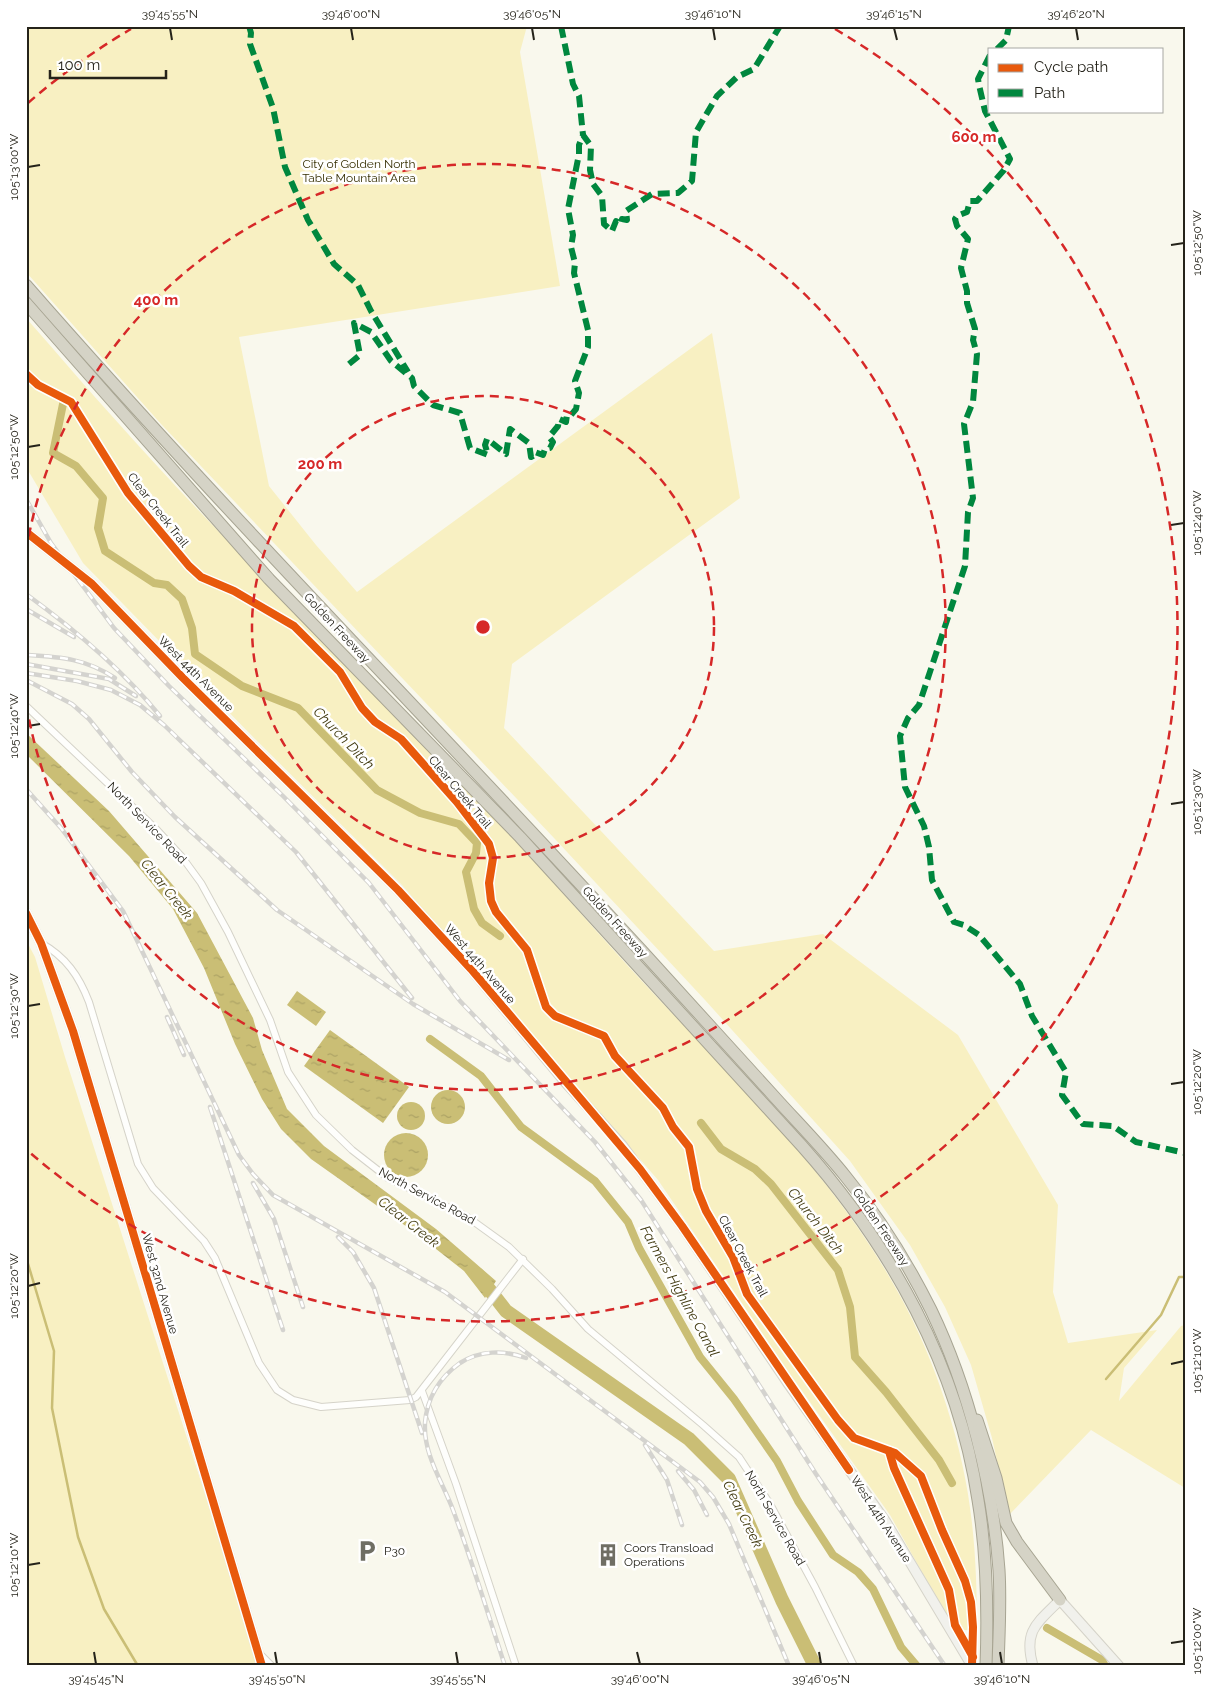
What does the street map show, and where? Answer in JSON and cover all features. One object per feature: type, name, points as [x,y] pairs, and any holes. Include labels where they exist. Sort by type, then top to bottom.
[{"type":"highway","name":"Golden Freeway","points":[[26,285],[96,366],[278,565],[565,867],[847,1178],[911,1273],[930,1310],[951,1359],[970,1416],[991,1500],[999,1570],[998,1666]]},
{"type":"highway","name":"Golden Freeway","points":[[26,302],[269,578],[520,837],[802,1146],[838,1187],[864,1222],[902,1282],[928,1334],[961,1423],[978,1499],[986,1570],[986,1666]]},
{"type":"highway","points":[[951,1359],[982,1433],[1006,1523],[1017,1542],[1060,1600]]},
{"type":"street","name":"West 44th Avenue","points":[[26,532],[92,584],[183,678],[398,890],[471,969],[565,1082],[622,1145],[682,1226],[787,1382],[886,1522],[972,1666]]},
{"type":"street","name":"North Service Road","points":[[26,706],[157,830],[182,857],[201,883],[228,932],[270,1020],[288,1072],[316,1114],[352,1150],[388,1178],[466,1216],[523,1259],[588,1329],[704,1425],[739,1457],[770,1504],[816,1587],[854,1666]]},
{"type":"street","name":"West 32nd Avenue","points":[[26,913],[41,943],[73,1030],[262,1666]]},
{"type":"street","points":[[41,943],[55,951],[79,976],[89,1002],[138,1164],[153,1188],[204,1242],[215,1258],[259,1362],[277,1390],[293,1400],[322,1407],[410,1400],[422,1391],[523,1259]]},
{"type":"street","points":[[422,1391],[516,1666]]},
{"type":"street","points":[[1034,1666],[1028,1644],[1029,1636],[1034,1626],[1060,1600],[1119,1666]]},
{"type":"street","points":[[258,1653],[272,1666]]},
{"type":"green space","name":"City of Golden North Table Mountain Area","points":[[26,26],[527,26],[520,52],[560,286],[239,337],[269,486],[316,545],[357,592],[712,333],[740,498],[512,664],[504,728],[714,951],[823,934],[958,1035],[1058,1205],[1053,1292],[1068,1343],[1157,1330],[1124,1368],[1119,1401],[1181,1326],[1185,1325],[1185,1488],[1091,1430],[1009,1515],[992,1438],[971,1365],[945,1307],[910,1245],[850,1161],[705,1000],[554,838],[161,424],[26,272]]},
{"type":"green space","points":[[26,318],[108,412],[203,515],[503,827],[628,966],[774,1122],[841,1205],[872,1248],[899,1294],[925,1347],[946,1405],[962,1465],[972,1523],[976,1577],[977,1632],[953,1628],[890,1515],[790,1374],[658,1180],[402,885],[253,737],[83,563],[26,467]]},
{"type":"green space","points":[[26,940],[35,957],[65,1057],[260,1666],[26,1666]]},
{"type":"water","name":"Clear Creek","points":[[26,733],[109,811],[197,913],[253,1018],[262,1050],[287,1109],[324,1146],[436,1229],[496,1281],[485,1298],[464,1271],[417,1234],[311,1159],[281,1129],[262,1099],[235,1044],[204,968],[173,909],[129,856],[26,754]]},
{"type":"water","points":[[297,991],[326,1012],[316,1026],[287,1005]]},
{"type":"water","points":[[330,1030],[409,1087],[383,1123],[304,1066]]},
{"type":"water","points":[[448,1090],[460,1095],[465,1107],[460,1119],[448,1124],[436,1119],[431,1107],[436,1095]]},
{"type":"water","points":[[411,1102],[421,1106],[425,1116],[421,1126],[411,1130],[401,1126],[397,1116],[401,1106]]},
{"type":"water","points":[[406,1133],[418,1137],[424,1143],[428,1155],[424,1167],[418,1173],[406,1177],[394,1173],[388,1167],[384,1155],[388,1143],[394,1137]]},
{"type":"waterway","name":"Church Ditch","points":[[63,404],[53,453],[76,466],[103,498],[98,528],[105,551],[154,583],[167,585],[182,599],[192,628],[195,654],[242,686],[298,708],[377,790],[420,813],[459,824],[477,843],[476,853],[466,872],[474,909],[482,923],[500,936]]},
{"type":"waterway","name":"Farmers Highline Canal","points":[[430,1039],[481,1076],[521,1127],[595,1181],[628,1222],[639,1248],[700,1357],[734,1399],[777,1461],[798,1501],[833,1555],[858,1572],[873,1589],[901,1647],[917,1666]]},
{"type":"waterway","name":"Church Ditch","points":[[701,1123],[721,1149],[755,1169],[771,1184],[838,1270],[850,1307],[855,1357],[886,1392],[939,1460],[952,1483]]},
{"type":"waterway","points":[[26,1257],[54,1351],[52,1408],[78,1537],[104,1609],[138,1666]]},
{"type":"waterway","name":"Clear Creek","points":[[478,1275],[506,1311],[689,1439],[729,1479],[782,1600],[815,1666]]},
{"type":"waterway","points":[[1106,1379],[1161,1315],[1179,1277],[1185,1277]]},
{"type":"waterway","name":"Church Ditch","points":[[1047,1628],[1102,1660],[1105,1666]]},
{"type":"railway","points":[[26,499],[51,543],[114,628],[169,686],[283,796],[369,883],[460,1001],[595,1142],[641,1200],[816,1474],[945,1666]]},
{"type":"railway","points":[[26,594],[62,621],[114,666],[160,716]]},
{"type":"railway","points":[[26,609],[74,637]]},
{"type":"railway","points":[[28,655],[73,660],[94,667],[115,678]]},
{"type":"railway","points":[[26,664],[109,679],[136,696]]},
{"type":"railway","points":[[26,673],[77,681],[111,690],[140,705],[164,725],[296,852],[412,998]]},
{"type":"railway","points":[[26,680],[72,704],[89,719],[132,772],[175,817],[277,910],[413,1004],[509,1060]]},
{"type":"railway","points":[[26,789],[61,828],[123,911],[239,1155],[253,1174],[273,1195],[445,1292],[700,1482],[713,1497],[729,1524],[789,1666]]},
{"type":"railway","points":[[167,1017],[184,1055]]},
{"type":"railway","points":[[210,1107],[283,1330]]},
{"type":"railway","points":[[253,1183],[274,1219],[303,1307]]},
{"type":"railway","points":[[338,1237],[353,1252],[374,1288],[422,1433]]},
{"type":"railway","points":[[505,1666],[460,1529],[430,1457],[425,1435],[425,1423],[428,1405],[435,1389],[446,1375],[460,1363],[476,1356],[492,1353],[518,1355],[526,1358]]},
{"type":"railway","points":[[645,1445],[667,1480],[682,1525]]},
{"type":"railway","points":[[678,1471],[694,1490],[707,1515]]},
{"type":"marked path","points":[[249,26],[251,33],[250,44],[273,108],[285,167],[308,220],[334,264],[358,285],[371,311],[408,372]]},
{"type":"marked path","points":[[561,26],[573,84],[579,96],[583,135]]},
{"type":"marked path","points":[[349,364],[360,355],[354,323],[371,332],[391,361],[412,378],[414,386],[433,405],[460,413],[470,448],[488,455],[485,445],[487,439],[506,454],[510,429],[529,443],[531,457],[535,455],[535,452],[543,455],[545,449],[550,448],[553,442],[549,437],[558,426],[559,419],[566,422],[567,415],[571,415],[576,409],[579,393],[575,381],[588,347],[588,330],[574,273],[575,263],[571,247],[573,235],[568,209],[579,154],[579,145],[583,135],[591,146],[590,170],[593,184],[602,196],[604,224],[612,231],[616,221],[621,224],[622,219],[627,220],[626,211],[652,194],[678,193],[692,181],[696,132],[717,96],[737,77],[754,69],[780,26]]},
{"type":"marked path","points":[[998,48],[1006,40],[1009,26]]},
{"type":"marked path","points":[[988,59],[978,79],[979,85],[985,111],[1010,159],[1004,170],[977,201],[970,201],[967,212],[957,216],[955,219],[957,226],[968,239],[961,268],[967,291],[967,303],[975,329],[973,340],[977,354],[973,402],[964,424],[973,498],[968,512],[965,566],[919,705],[908,718],[900,736],[905,787],[924,826],[929,847],[932,880],[954,922],[964,925],[979,935],[1020,984],[1032,1016],[1066,1072],[1062,1095],[1083,1124],[1113,1126],[1136,1142],[1185,1153]]},
{"type":"cycle path","name":"Clear Creek Trail","points":[[26,374],[38,385],[71,402],[128,493],[189,566],[201,577],[234,591],[294,626],[340,672],[362,708],[375,722],[401,739],[457,802],[489,844],[493,858],[489,883],[491,901],[496,912],[527,950],[546,1007],[555,1016],[604,1036],[615,1056],[663,1108],[673,1127],[689,1147],[697,1189],[706,1211],[733,1257],[747,1294],[838,1420],[854,1438],[895,1453],[921,1476],[942,1530],[965,1581],[971,1602],[973,1627],[972,1666]]},
{"type":"cycle path","points":[[26,532],[92,584],[183,678],[398,890],[471,969],[640,1169],[682,1226],[849,1470]]},
{"type":"cycle path","points":[[26,913],[41,943],[73,1031],[262,1666]]},
{"type":"cycle path","points":[[889,1451],[894,1468],[949,1590],[955,1625],[973,1657]]},
{"type":"place","name":"P30","points":[[367,1551]]},
{"type":"place","name":"Coors Transload Operations","points":[[608,1555]]}]
